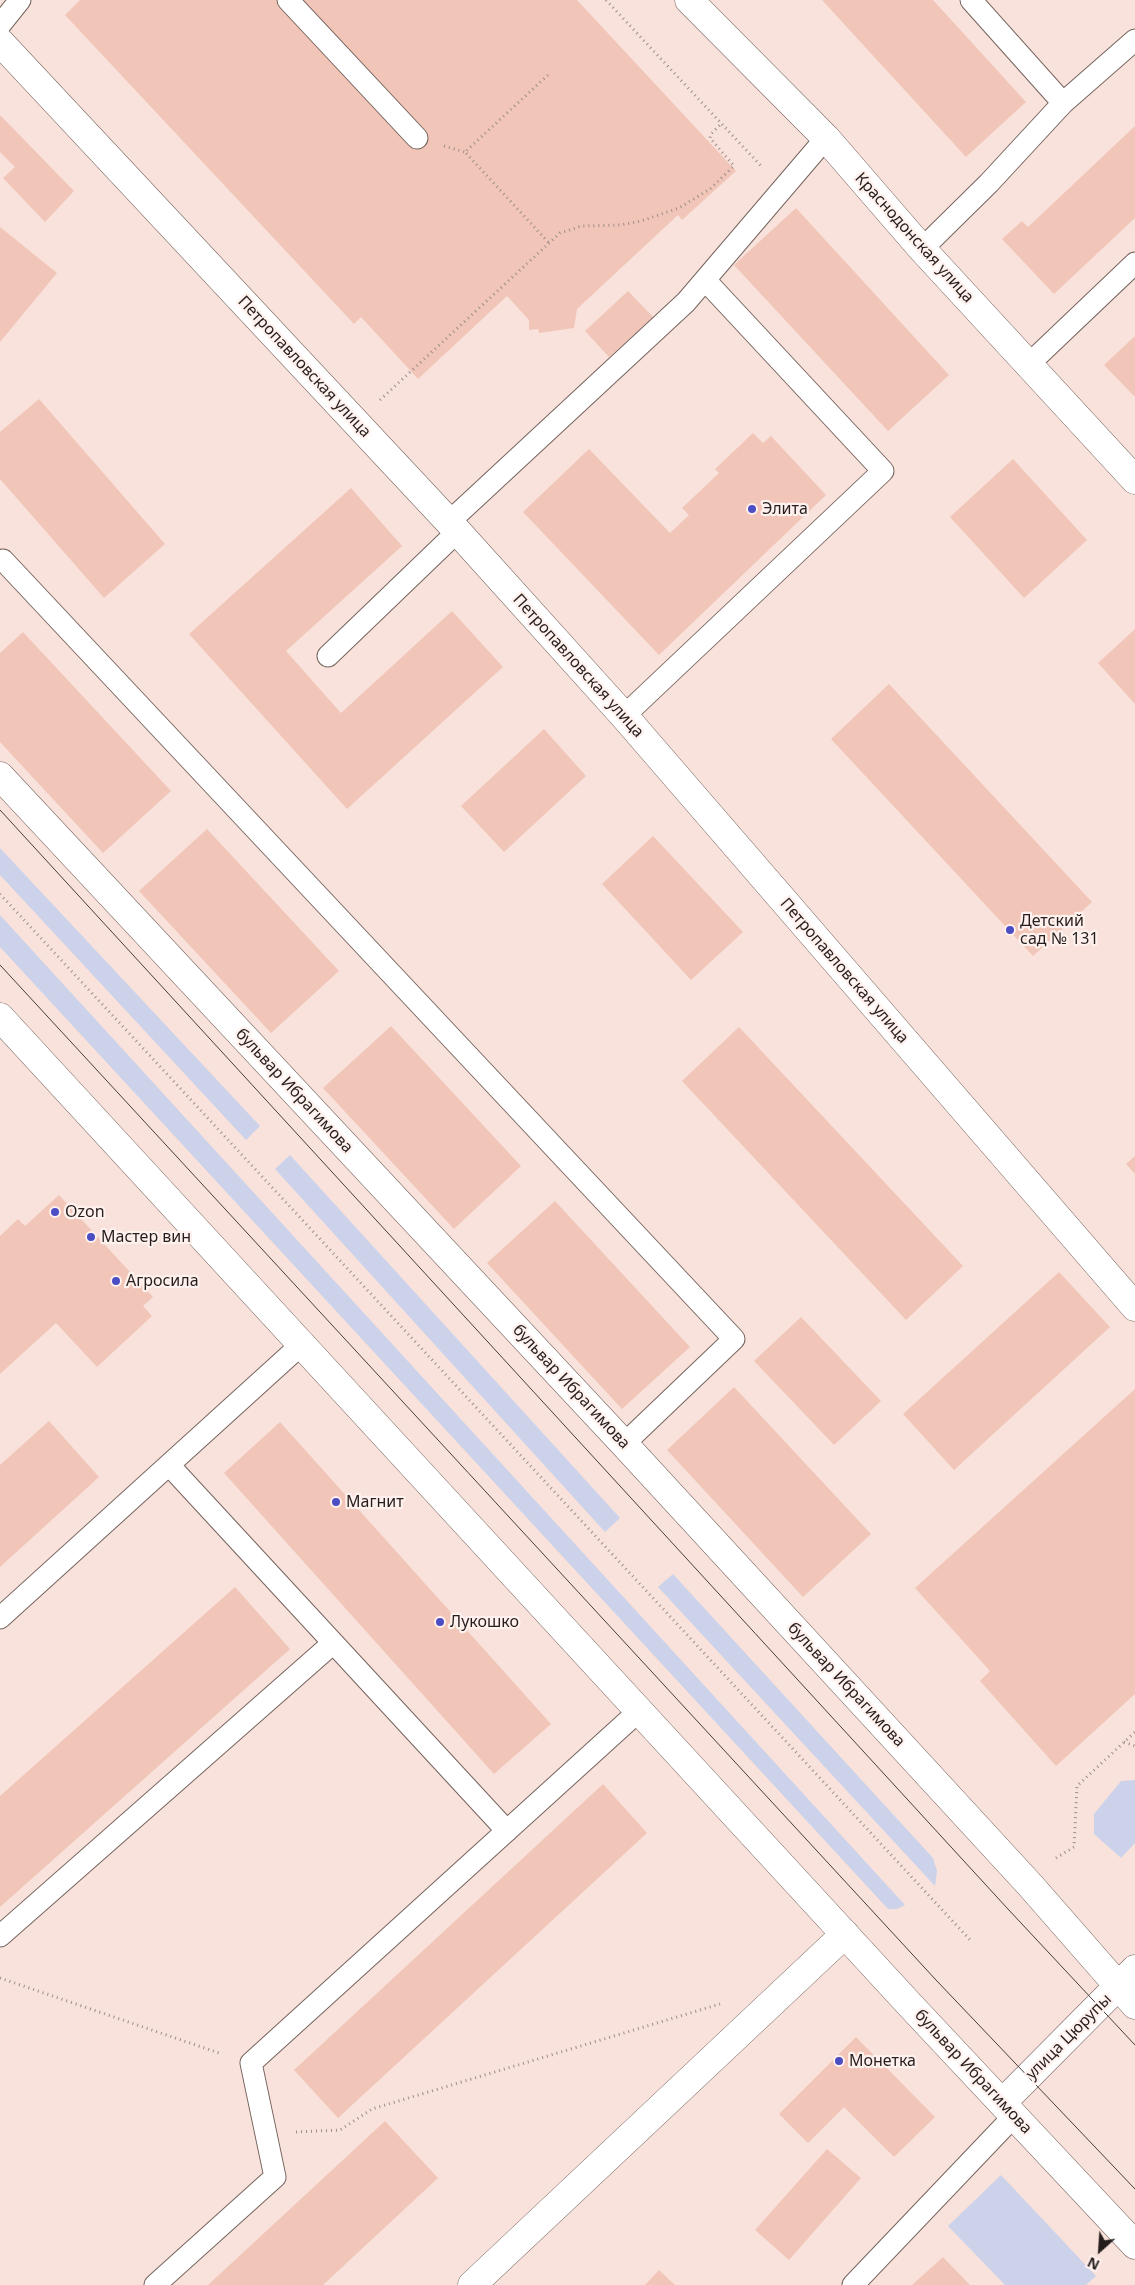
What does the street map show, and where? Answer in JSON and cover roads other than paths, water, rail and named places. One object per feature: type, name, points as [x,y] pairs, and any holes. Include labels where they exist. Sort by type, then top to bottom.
[{"type":"main road","name":"Краснодонская улица","points":[[689,0],[826,138],[922,249],[1135,480]]},
{"type":"main road","name":"Петропавловская улица","points":[[0,42],[453,527],[624,716],[1135,1307]]},
{"type":"main road","name":"бульвар Ибрагимова","points":[[0,776],[624,1444],[1030,1885],[1130,1987]]},
{"type":"main road","name":"бульвар Ибрагимова","points":[[0,1016],[846,1934],[1135,2244]]},
{"type":"main road","points":[[472,2285],[846,1934]]},
{"type":"main road","name":"улица Цюрупы","points":[[1008,2109],[1130,1987]]},
{"type":"lane","points":[[0,25],[20,0]]},
{"type":"lane","points":[[971,0],[1063,103]]},
{"type":"lane","points":[[298,4],[417,138]]},
{"type":"lane","points":[[922,249],[988,183],[1063,103],[1135,40]]},
{"type":"lane","points":[[328,656],[453,527],[686,302],[706,281],[826,138]]},
{"type":"lane","points":[[1029,364],[1135,264]]},
{"type":"lane","points":[[624,716],[883,471],[706,281]]},
{"type":"lane","points":[[4,560],[734,1339],[624,1444]]},
{"type":"lane","points":[[0,1618],[302,1344]]},
{"type":"lane","points":[[169,1465],[332,1644],[507,1831]]},
{"type":"lane","points":[[0,1936],[332,1644]]},
{"type":"lane","points":[[155,2285],[275,2177],[251,2063],[640,1710]]},
{"type":"lane","points":[[853,2285],[1008,2109]]},
{"type":"tram line","points":[[0,810],[1007,1908],[1135,2045]]},
{"type":"tram line","points":[[0,965],[936,1980],[1135,2189]]},
{"type":"place","name":"Элита","points":[[752,509]]},
{"type":"place","name":"Детский сад № 131","points":[[1010,930]]},
{"type":"place","name":"Ozon","points":[[55,1212]]},
{"type":"place","name":"Мастер вин","points":[[91,1237]]},
{"type":"place","name":"Агросила","points":[[116,1281]]},
{"type":"place","name":"Магнит","points":[[336,1502]]},
{"type":"place","name":"Лукошко","points":[[440,1622]]},
{"type":"place","name":"Монетка","points":[[839,2061]]}]
